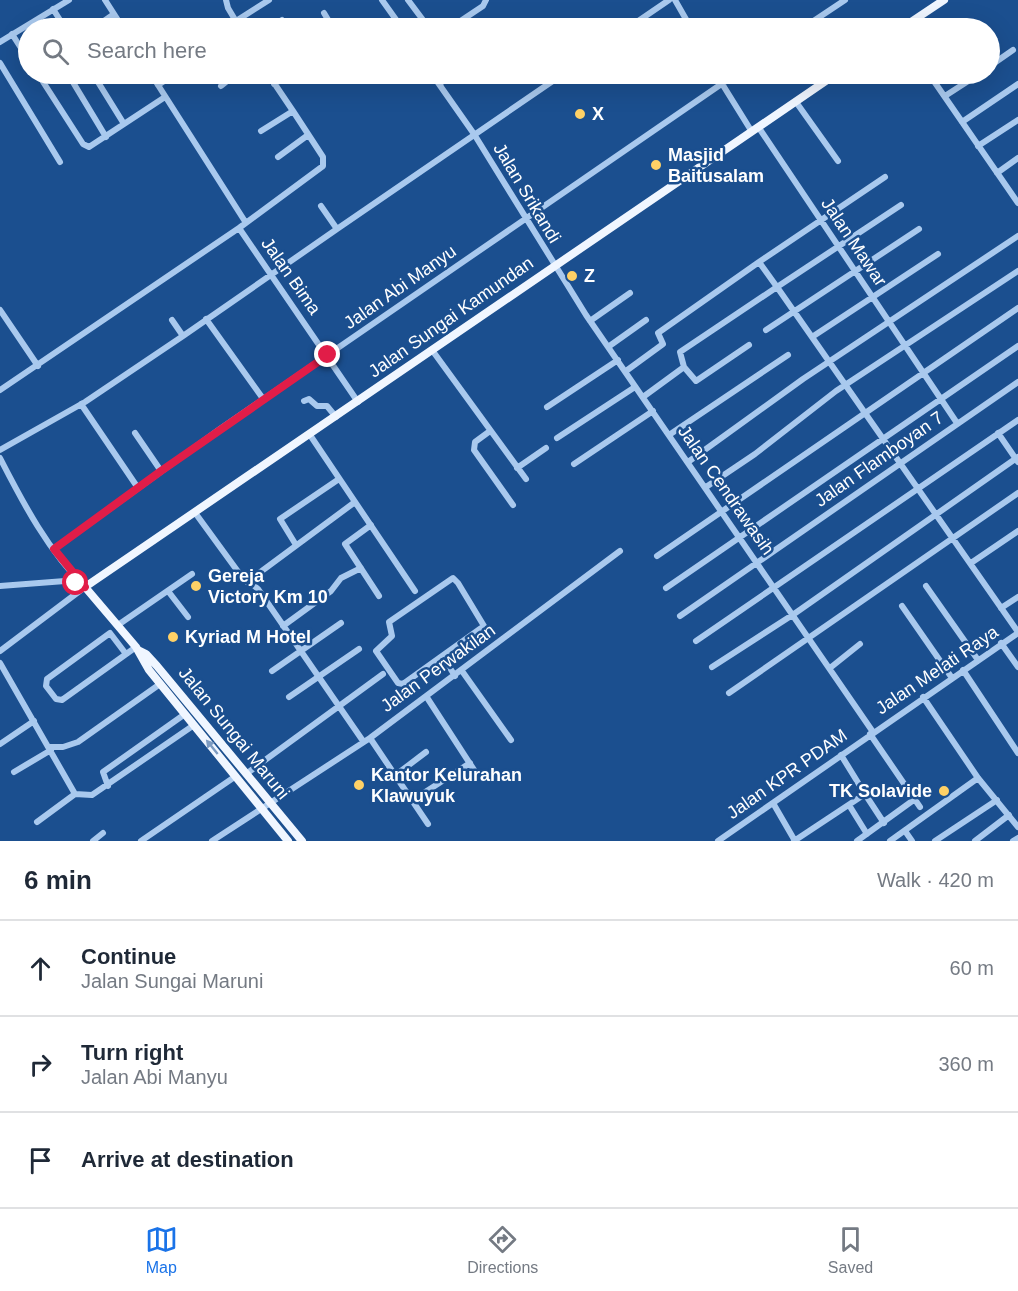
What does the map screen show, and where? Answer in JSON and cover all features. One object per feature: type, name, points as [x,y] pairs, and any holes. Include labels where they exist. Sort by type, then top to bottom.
[{"type":"main road","points":[[917,18],[944,0]]},
{"type":"main road","name":"Jalan Sungai Kamundan","points":[[85,587],[196,514],[822,84]]},
{"type":"main road","name":"Jalan Sungai Maruni","points":[[85,587],[118,625],[136,648],[141,660],[236,777],[302,841]]},
{"type":"main road","name":"Jalan Sungai Maruni","points":[[136,648],[146,654],[157,666],[246,774],[288,841]]},
{"type":"street","points":[[39,18],[69,0]]},
{"type":"street","points":[[105,0],[117,18]]},
{"type":"street","points":[[226,0],[235,18]]},
{"type":"street","points":[[241,18],[269,0]]},
{"type":"street","points":[[382,0],[395,18]]},
{"type":"street","points":[[408,0],[422,18]]},
{"type":"street","points":[[465,18],[483,6],[486,0]]},
{"type":"street","points":[[643,18],[669,0]]},
{"type":"street","points":[[675,0],[685,18]]},
{"type":"street","points":[[818,18],[845,0]]},
{"type":"street","points":[[52,9],[58,18]]},
{"type":"street","points":[[108,18],[114,14]]},
{"type":"street","points":[[324,14],[327,18]]},
{"type":"street","points":[[0,42],[18,30]]},
{"type":"street","points":[[12,34],[18,43]]},
{"type":"street","points":[[1000,59],[1013,50]]},
{"type":"street","points":[[0,63],[60,162]]},
{"type":"street","points":[[44,84],[83,144],[89,147],[165,97]]},
{"type":"street","points":[[74,84],[106,137]]},
{"type":"street","points":[[99,84],[124,124]]},
{"type":"street","points":[[0,390],[239,228],[323,166],[323,157],[274,84]]},
{"type":"street","name":"Jalan Srikandi","points":[[439,84],[474,134],[554,267]]},
{"type":"street","points":[[0,450],[81,404],[183,336],[548,84]]},
{"type":"street","name":"Jalan Abi Manyu","points":[[54,549],[161,471],[721,84]]},
{"type":"street","name":"Jalan Mawar","points":[[723,84],[839,245],[957,423]]},
{"type":"street","points":[[936,84],[1017,199]]},
{"type":"street","points":[[945,96],[964,84]]},
{"type":"street","points":[[962,122],[1018,84]]},
{"type":"street","points":[[158,85],[246,223]]},
{"type":"street","points":[[796,102],[838,162]]},
{"type":"street","points":[[261,131],[292,111]]},
{"type":"street","points":[[978,146],[1018,120]]},
{"type":"street","points":[[278,157],[308,135]]},
{"type":"street","points":[[997,173],[1018,158]]},
{"type":"street","points":[[626,371],[663,344],[658,333],[885,177]]},
{"type":"street","points":[[749,345],[695,381],[684,367],[679,353],[901,205]]},
{"type":"street","points":[[321,206],[336,229]]},
{"type":"street","name":"Jalan Bima","points":[[239,228],[358,402]]},
{"type":"street","points":[[766,330],[919,229]]},
{"type":"street","points":[[688,462],[828,362],[1018,236]]},
{"type":"street","points":[[812,337],[938,254]]},
{"type":"street","points":[[759,262],[954,538],[1018,633]]},
{"type":"street","name":"Jalan Cendrawasih","points":[[554,267],[794,614],[920,807]]},
{"type":"street","points":[[706,487],[755,454],[830,395],[907,347],[1018,271]]},
{"type":"street","points":[[590,321],[630,293]]},
{"type":"street","points":[[657,556],[1018,308]]},
{"type":"street","points":[[0,310],[38,366]]},
{"type":"street","points":[[206,319],[264,400]]},
{"type":"street","points":[[172,320],[183,336]]},
{"type":"street","points":[[608,347],[646,320]]},
{"type":"street","points":[[666,588],[1018,346]]},
{"type":"street","points":[[432,350],[525,479]]},
{"type":"street","points":[[669,435],[788,355]]},
{"type":"street","points":[[547,407],[618,360]]},
{"type":"street","points":[[643,397],[684,367]]},
{"type":"street","name":"Jalan Flamboyan 7","points":[[681,616],[1018,382]]},
{"type":"street","points":[[557,438],[635,387]]},
{"type":"street","points":[[304,401],[309,399],[317,406],[327,406],[336,417]]},
{"type":"street","points":[[81,404],[138,488]]},
{"type":"street","points":[[574,464],[653,411]]},
{"type":"street","points":[[696,641],[1018,420]]},
{"type":"street","points":[[490,431],[475,442],[474,450],[513,505]]},
{"type":"street","points":[[135,433],[161,471]]},
{"type":"street","points":[[712,667],[794,614],[936,513],[1017,459],[998,433]]},
{"type":"street","points":[[310,435],[415,591]]},
{"type":"street","points":[[517,468],[546,448]]},
{"type":"street","name":"Jalan Sungai Maruni","points":[[0,458],[23,501],[54,549],[85,587]]},
{"type":"street","points":[[296,545],[280,519],[339,479]]},
{"type":"street","points":[[729,693],[1018,494]]},
{"type":"street","points":[[247,582],[355,502]]},
{"type":"street","points":[[196,514],[247,582],[258,589],[338,708],[397,774],[428,824]]},
{"type":"street","points":[[372,525],[346,543],[379,596]]},
{"type":"street","points":[[971,563],[1018,531]]},
{"type":"street","name":"Jalan Perwakilan","points":[[212,841],[367,739],[462,671],[620,551]]},
{"type":"street","points":[[284,626],[331,591],[341,578],[361,568]]},
{"type":"street","points":[[118,625],[192,574]]},
{"type":"street","points":[[453,578],[484,626],[443,657],[399,684],[376,651],[392,636],[390,621],[453,578]]},
{"type":"street","points":[[0,586],[70,581],[85,587]]},
{"type":"street","points":[[926,586],[978,660]]},
{"type":"street","points":[[0,651],[85,587]]},
{"type":"street","points":[[168,591],[188,617]]},
{"type":"street","points":[[1001,608],[1018,597]]},
{"type":"street","points":[[902,606],[952,678]]},
{"type":"street","points":[[272,672],[341,623]]},
{"type":"street","points":[[126,654],[110,633],[47,679],[46,686],[56,699],[62,700],[136,648]]},
{"type":"street","name":"Jalan Melati Raya","points":[[871,733],[1018,633]]},
{"type":"street","points":[[1001,643],[1018,667]]},
{"type":"street","points":[[830,668],[860,644]]},
{"type":"street","points":[[290,697],[359,649]]},
{"type":"street","points":[[443,657],[455,676]]},
{"type":"street","points":[[1,665],[75,794]]},
{"type":"street","points":[[963,670],[1018,753]]},
{"type":"street","points":[[462,671],[511,740]]},
{"type":"street","points":[[246,774],[383,674]]},
{"type":"street","points":[[14,772],[50,749],[78,742],[160,684]]},
{"type":"street","points":[[426,696],[476,773]]},
{"type":"street","points":[[923,697],[978,778],[1018,828]]},
{"type":"street","points":[[108,786],[103,773],[185,714]]},
{"type":"street","points":[[0,744],[34,722]]},
{"type":"street","points":[[38,822],[75,794],[92,795],[108,786],[194,725]]},
{"type":"street","name":"Jalan KPR PDAM","points":[[718,841],[871,733]]},
{"type":"street","points":[[397,774],[426,752]]},
{"type":"street","points":[[130,754],[138,765]]},
{"type":"street","points":[[841,755],[884,823]]},
{"type":"street","points":[[413,800],[470,763]]},
{"type":"street","points":[[141,841],[236,777]]},
{"type":"street","points":[[890,841],[978,778]]},
{"type":"street","points":[[773,803],[794,841],[865,794]]},
{"type":"street","points":[[857,841],[915,799]]},
{"type":"street","points":[[935,841],[997,800]]},
{"type":"street","points":[[849,805],[867,834]]},
{"type":"street","points":[[975,841],[1009,815]]},
{"type":"street","points":[[905,831],[912,841]]},
{"type":"street","points":[[94,841],[104,833]]},
{"type":"street","points":[[1013,841],[1018,838]]},
{"type":"place","name":"X","points":[[580,114]]},
{"type":"place","name":"Masjid Baitusalam","points":[[656,165]]},
{"type":"place","name":"Z","points":[[572,276]]},
{"type":"place","name":"Gereja Victory Km 10","points":[[196,586]]},
{"type":"place","name":"Kyriad M Hotel","points":[[173,637]]},
{"type":"place","name":"Kantor Kelurahan Klawuyuk","points":[[359,785]]},
{"type":"place","name":"TK Solavide","points":[[944,791]]},
{"type":"route","points":[[76,583],[85,587],[54,549],[220,429],[328,355]]}]
